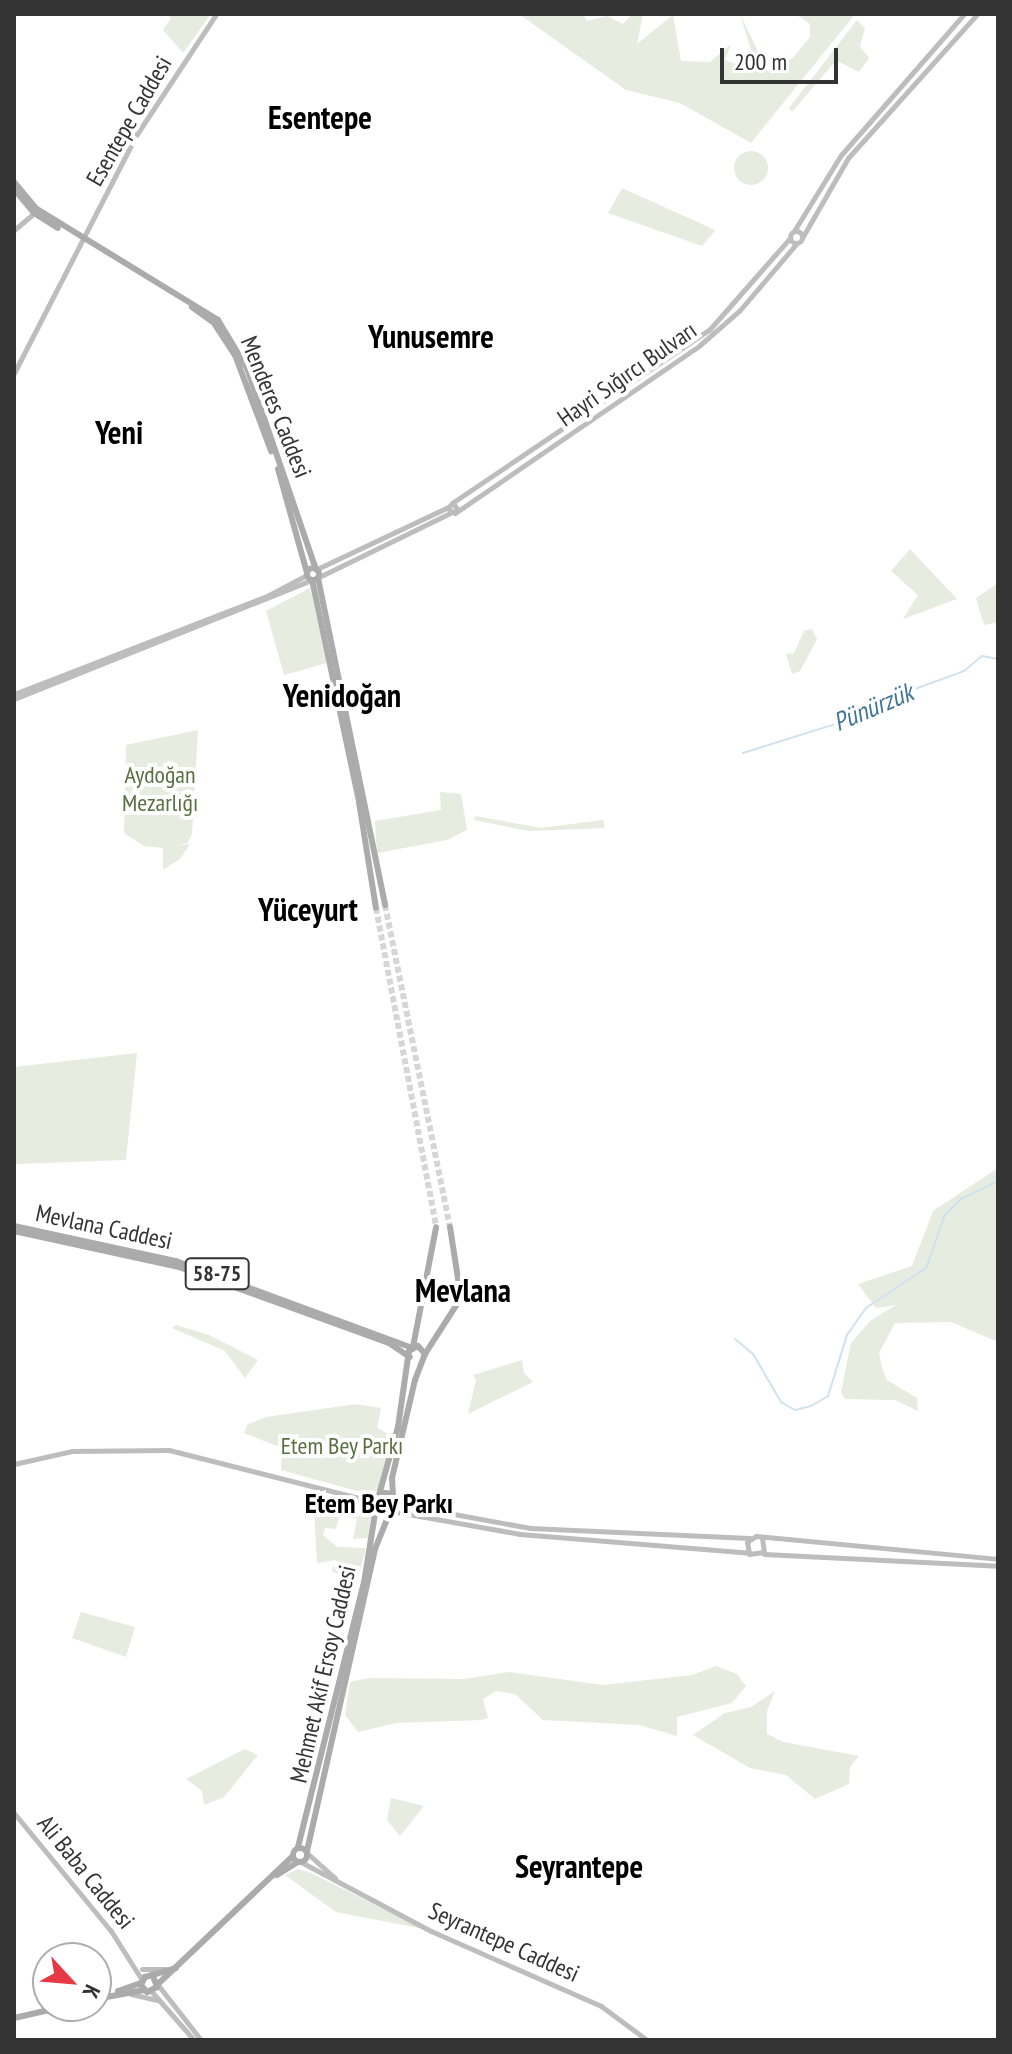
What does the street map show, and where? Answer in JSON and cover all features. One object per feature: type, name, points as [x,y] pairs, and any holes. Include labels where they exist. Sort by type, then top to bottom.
[{"type":"main road","points":[[14,182],[37,209],[83,243]]},
{"type":"main road","points":[[14,189],[34,213],[83,243]]},
{"type":"main road","name":"Menderes Caddesi","points":[[83,243],[208,311],[228,334],[252,383],[313,575]]},
{"type":"main road","points":[[313,575],[385,905]]},
{"type":"main road","points":[[313,575],[357,790],[376,908]]},
{"type":"main road","name":"Mehmet Akif Ersoy Caddesi","points":[[303,1861],[298,1847],[364,1583],[377,1502],[410,1357],[415,1347],[436,1227]]},
{"type":"main road","points":[[438,1337],[415,1347],[423,1357],[438,1337],[461,1298],[450,1227]]},
{"type":"main road","name":"Mevlana Caddesi","points":[[14,1228],[176,1261],[415,1347]]},
{"type":"main road","name":"Mevlana Caddesi","points":[[14,1228],[193,1272],[389,1343],[410,1357],[423,1357]]},
{"type":"main road","name":"Mehmet Akif Ersoy Caddesi","points":[[308,1850],[375,1549],[391,1512],[400,1437],[423,1357]]},
{"type":"main road","points":[[377,1502],[393,1496]]},
{"type":"main road","points":[[377,1502],[391,1512]]},
{"type":"main road","points":[[267,1881],[303,1861],[308,1850],[298,1847]]},
{"type":"main road","points":[[112,1993],[147,1983],[158,1985],[267,1881],[303,1861]]},
{"type":"main road","points":[[112,1995],[179,1967]]},
{"type":"street","name":"Esentepe Caddesi","points":[[14,373],[137,134],[216,14]]},
{"type":"street","points":[[964,14],[841,155],[794,231],[802,238],[848,158],[977,14]]},
{"type":"street","points":[[14,230],[34,213]]},
{"type":"street","name":"Hayri Sığırcı Bulvarı","points":[[14,697],[247,604],[450,508],[710,329],[794,231]]},
{"type":"street","points":[[790,238],[797,243]]},
{"type":"street","name":"Hayri Sığırcı Bulvarı","points":[[450,508],[457,509],[700,345],[732,318],[802,238]]},
{"type":"street","points":[[14,1464],[72,1451],[169,1450],[377,1502]]},
{"type":"street","points":[[393,1496],[432,1510],[530,1528],[762,1538],[998,1559]]},
{"type":"street","points":[[391,1512],[520,1534],[749,1553],[998,1566]]},
{"type":"street","points":[[749,1553],[750,1538]]},
{"type":"street","points":[[762,1538],[763,1553]]},
{"type":"street","name":"Ali Baba Caddesi","points":[[14,1813],[194,2040]]},
{"type":"street","points":[[303,1861],[308,1850]]},
{"type":"street","name":"Seyrantepe Caddesi","points":[[303,1861],[431,1931],[601,2006],[647,2040]]},
{"type":"street","points":[[125,1989],[139,1969],[171,1969]]},
{"type":"street","points":[[158,1985],[201,2040]]},
{"type":"street","points":[[118,1994],[161,2002]]},
{"type":"green space","points":[[166,14],[211,14],[183,53],[163,30],[171,18]]},
{"type":"green space","points":[[519,14],[583,14],[587,21],[607,16],[623,24],[632,14],[643,14],[637,44],[673,15],[681,61],[710,62],[731,44],[725,60],[739,65],[751,50],[740,14],[768,72],[793,58],[810,37],[810,24],[796,14],[855,14],[751,143],[680,103],[626,90]]},
{"type":"green space","points":[[857,20],[865,28],[860,46],[869,58],[859,72],[839,62],[832,65],[792,112],[789,108]]},
{"type":"green space","points":[[751,151],[763,156],[768,168],[763,180],[751,185],[739,180],[734,168],[739,156]]},
{"type":"green space","points":[[622,188],[715,230],[702,246],[608,213]]},
{"type":"green space","points":[[910,549],[957,599],[903,619],[918,595],[891,571]]},
{"type":"green space","points":[[998,583],[998,622],[984,625],[976,598]]},
{"type":"green space","points":[[310,588],[327,663],[284,675],[266,611]]},
{"type":"green space","points":[[812,629],[817,639],[800,671],[792,674],[786,654],[794,653],[804,631]]},
{"type":"green space","name":"Aydoğan Mezarlığı","points":[[198,730],[192,834],[188,843],[176,846],[190,844],[180,859],[163,870],[163,848],[144,846],[124,833],[126,745]]},
{"type":"green space","points":[[440,792],[461,794],[467,830],[447,840],[377,853],[375,821],[441,810]]},
{"type":"green space","points":[[476,816],[541,828],[603,820],[605,828],[528,831],[474,820]]},
{"type":"green space","points":[[137,1053],[126,1160],[14,1164],[14,1067]]},
{"type":"green space","points":[[998,1168],[998,1342],[951,1322],[895,1323],[879,1353],[883,1371],[887,1380],[917,1398],[918,1411],[895,1400],[845,1399],[841,1392],[851,1343],[870,1321],[896,1305],[876,1308],[858,1284],[912,1266],[933,1211]]},
{"type":"green space","points":[[176,1325],[209,1335],[258,1360],[245,1378],[225,1351],[172,1328]]},
{"type":"green space","points":[[522,1360],[524,1373],[533,1382],[468,1414],[476,1380],[473,1375]]},
{"type":"green space","name":"Etem Bey Parkı","points":[[356,1404],[381,1408],[377,1428],[391,1435],[381,1487],[371,1495],[281,1470],[282,1448],[244,1433],[248,1424],[266,1417]]},
{"type":"green space","points":[[313,1492],[372,1509],[368,1538],[353,1539],[357,1519],[340,1513],[336,1529],[325,1528],[323,1535],[337,1547],[366,1548],[358,1578],[332,1572],[333,1566],[339,1567],[336,1560],[317,1563]]},
{"type":"green space","points":[[81,1612],[135,1627],[126,1657],[72,1638]]},
{"type":"green space","points":[[716,1666],[737,1674],[746,1686],[732,1703],[677,1717],[677,1736],[639,1725],[543,1720],[515,1694],[496,1691],[483,1699],[488,1718],[481,1720],[396,1723],[358,1732],[345,1715],[350,1682],[369,1678],[464,1679],[509,1672],[603,1685],[692,1675]]},
{"type":"green space","points":[[775,1691],[767,1711],[767,1734],[783,1742],[859,1756],[850,1767],[849,1784],[815,1799],[786,1775],[750,1768],[693,1735],[725,1713],[751,1707]]},
{"type":"green space","points":[[245,1749],[258,1755],[224,1797],[204,1805],[202,1791],[186,1779]]},
{"type":"green space","points":[[391,1798],[424,1806],[400,1836],[387,1820]]},
{"type":"green space","points":[[298,1869],[424,1929],[336,1912],[285,1875]]},
{"type":"waterway","name":"Pünürzük","points":[[743,753],[861,716],[893,697],[964,671],[982,656],[998,659]]},
{"type":"waterway","points":[[735,1339],[753,1354],[781,1402],[795,1410],[811,1406],[828,1396],[847,1335],[866,1308],[926,1268],[945,1215],[961,1199],[998,1181]]},
{"type":"tunnel","points":[[385,905],[450,1227]]},
{"type":"tunnel","points":[[376,908],[436,1227]]},
{"type":"district","name":"Esentepe","points":[[320,117]]},
{"type":"district","name":"Yunusemre","points":[[431,336]]},
{"type":"district","name":"Yeni","points":[[119,432]]},
{"type":"district","name":"Yenidoğan","points":[[342,695]]},
{"type":"district","name":"Yüceyurt","points":[[308,909]]},
{"type":"district","name":"Mevlana","points":[[463,1290]]},
{"type":"district","name":"Etem Bey Parkı","points":[[379,1503]]},
{"type":"district","name":"Seyrantepe","points":[[579,1866]]}]
